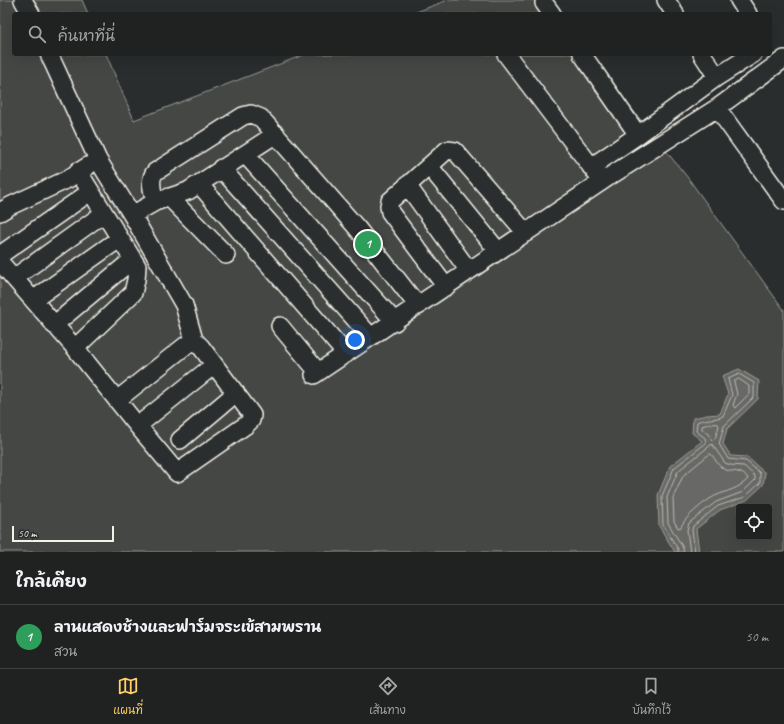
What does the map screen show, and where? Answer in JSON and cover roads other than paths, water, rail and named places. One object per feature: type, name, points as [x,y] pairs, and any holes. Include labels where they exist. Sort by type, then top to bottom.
[{"type":"street","points":[[23,0],[29,12]]},
{"type":"street","points":[[666,0],[674,12]]},
{"type":"street","points":[[739,0],[747,12]]},
{"type":"street","points":[[0,262],[75,348],[177,473],[251,420],[252,415],[194,340],[184,304],[98,160],[50,56]]},
{"type":"street","points":[[508,56],[602,181]]},
{"type":"street","points":[[583,56],[638,135]]},
{"type":"street","points":[[703,56],[717,76]]},
{"type":"street","points":[[591,167],[638,135],[717,76],[750,56]]},
{"type":"street","points":[[280,326],[316,373],[395,322],[602,181],[717,108],[784,59]]},
{"type":"street","points":[[717,108],[784,201]]},
{"type":"street","points":[[226,255],[162,200],[150,180],[155,172],[243,116],[251,114],[261,118],[276,134],[357,228],[418,306]]},
{"type":"street","points":[[132,215],[162,200],[188,190],[276,134]]},
{"type":"street","points":[[446,287],[390,212],[389,206],[390,201],[447,150],[455,151],[526,233]]},
{"type":"street","points":[[245,154],[395,322]]},
{"type":"street","points":[[0,212],[68,179],[78,171],[98,160]]},
{"type":"street","points":[[429,166],[498,251]]},
{"type":"street","points":[[221,168],[371,337]]},
{"type":"street","points":[[75,348],[133,293],[136,280],[136,266],[78,171]]},
{"type":"street","points":[[198,184],[346,354]]},
{"type":"street","points":[[407,185],[469,271]]},
{"type":"street","points":[[0,255],[90,192]]},
{"type":"street","points":[[14,278],[103,214]]},
{"type":"street","points":[[33,300],[119,239]]},
{"type":"street","points":[[54,325],[132,260]]},
{"type":"street","points":[[116,400],[184,346],[194,340]]},
{"type":"street","points":[[137,425],[214,364]]},
{"type":"street","points":[[180,440],[236,393]]},
{"type":"water","points":[[739,369],[759,381],[758,399],[727,429],[723,444],[731,456],[747,457],[765,473],[763,485],[747,500],[720,510],[696,529],[699,552],[675,552],[659,526],[658,495],[670,466],[702,441],[692,433],[693,418],[720,414],[728,394],[722,376]]},
{"type":"place","name":"ลานแสดงช้างและฟาร์มจระเข้สามพราน","points":[[368,244]]}]
